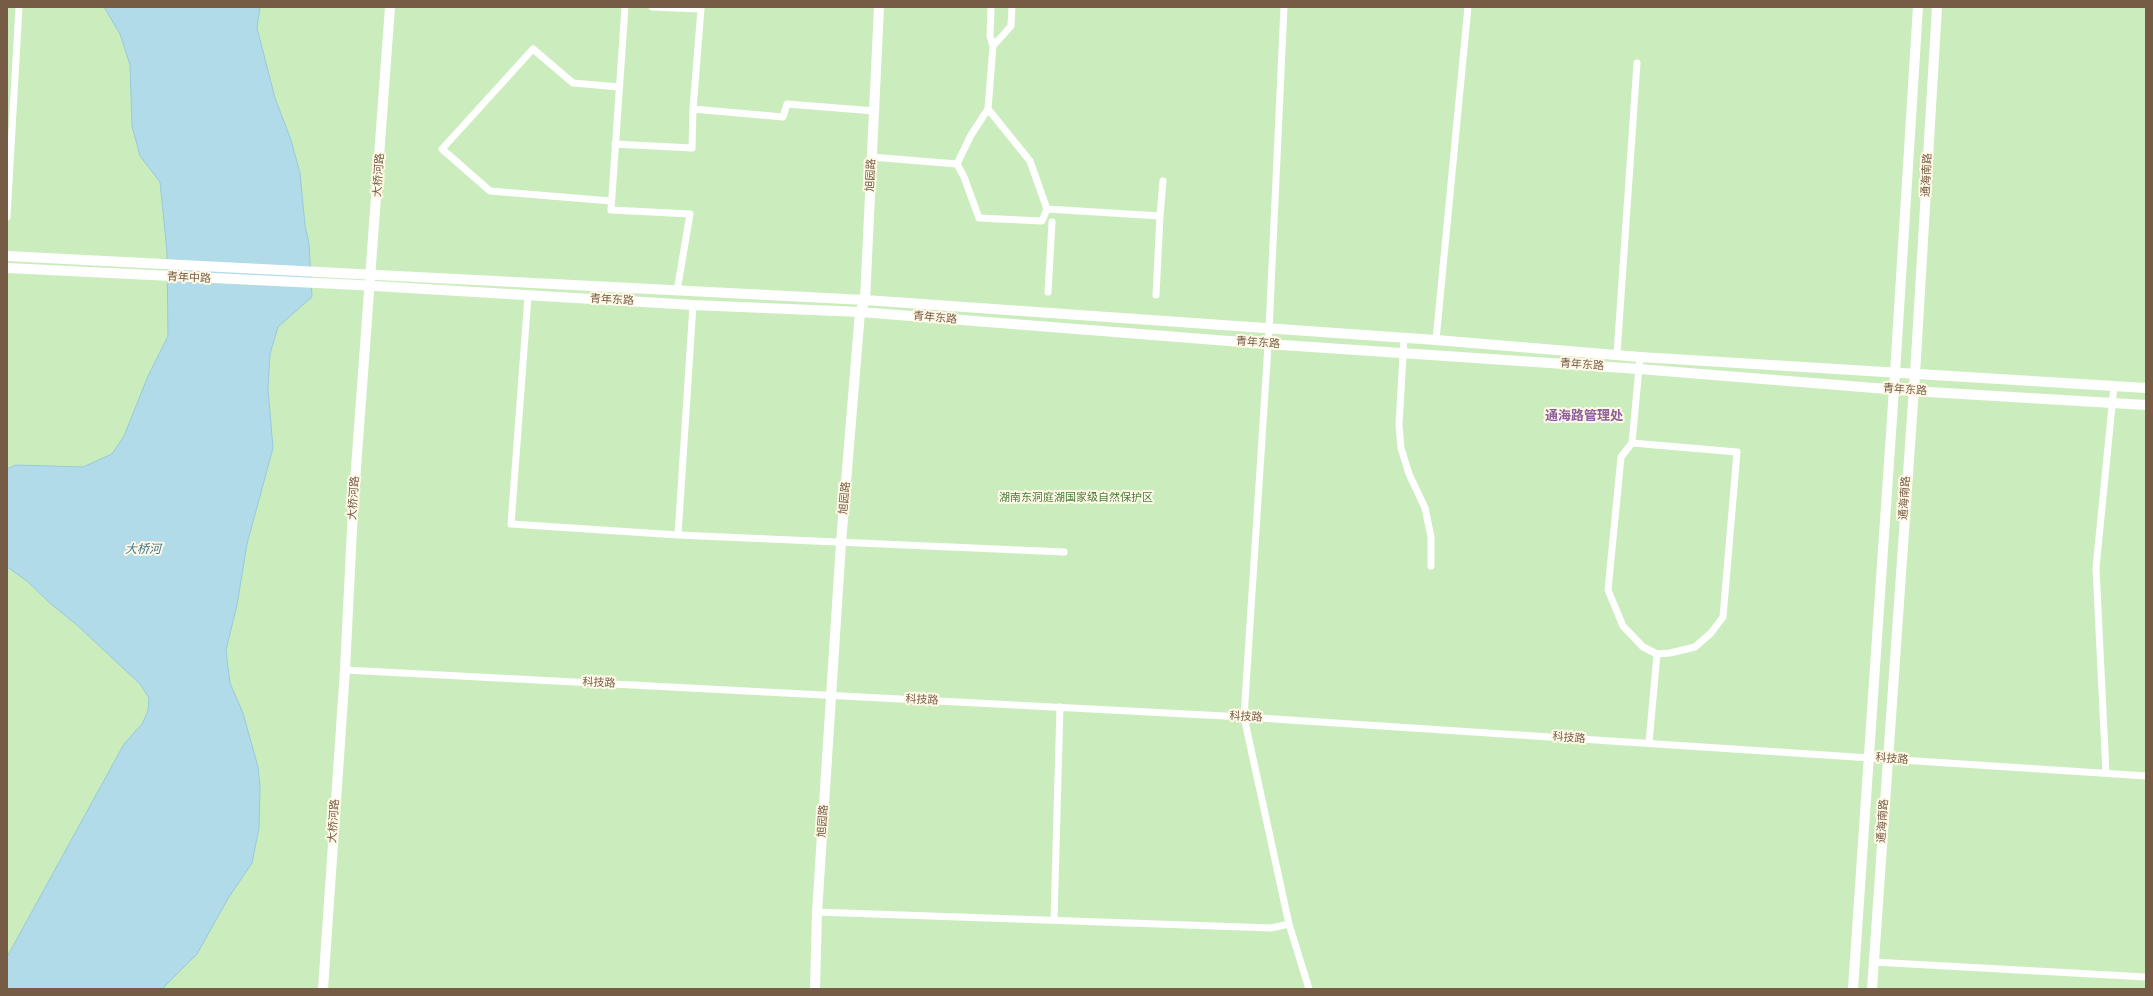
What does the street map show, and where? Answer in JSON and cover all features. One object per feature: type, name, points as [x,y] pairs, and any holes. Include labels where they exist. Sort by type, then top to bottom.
[{"type":"main road","name":"大桥河路","points":[[323,989],[345,670],[353,509],[372,273],[390,7]]},
{"type":"main road","name":"旭园路","points":[[815,989],[817,912],[841,542],[860,312],[865,300],[879,7]]},
{"type":"main road","name":"通海南路","points":[[1853,989],[1895,374],[1918,7]]},
{"type":"main road","name":"通海南路","points":[[1872,989],[1912,390],[1915,374],[1937,7]]},
{"type":"main road","name":"青年东路","points":[[7,256],[357,272],[677,292],[865,300],[1269,330],[1436,340],[1640,357],[1895,374],[2146,388]]},
{"type":"main road","name":"青年中路","points":[[7,268],[370,286]]},
{"type":"main road","name":"青年东路","points":[[370,286],[693,305],[860,312],[1267,344],[1639,369],[1894,389],[2146,405]]},
{"type":"street","points":[[7,217],[19,7]]},
{"type":"street","points":[[625,7],[611,210],[690,214],[677,292]]},
{"type":"street","points":[[615,144],[692,148],[693,108],[701,9],[652,7]]},
{"type":"street","points":[[956,164],[971,135],[988,108],[993,46],[990,36],[991,7]]},
{"type":"street","points":[[993,46],[1011,26],[1012,7]]},
{"type":"street","points":[[1284,7],[1269,330],[1244,717],[1289,924],[1309,989]]},
{"type":"street","points":[[1436,340],[1468,7]]},
{"type":"street","points":[[611,201],[490,192],[442,149],[533,49],[572,83],[619,87]]},
{"type":"street","points":[[1617,354],[1637,63]]},
{"type":"street","points":[[693,108],[783,117],[787,104],[875,111]]},
{"type":"street","points":[[988,108],[1030,161],[1050,209],[1052,222],[1048,292]]},
{"type":"street","points":[[871,157],[956,164]]},
{"type":"street","points":[[956,164],[964,177],[979,218],[1052,222]]},
{"type":"street","points":[[1156,295],[1163,180]]},
{"type":"street","points":[[1050,209],[1160,216]]},
{"type":"street","points":[[1042,221],[1050,209]]},
{"type":"street","points":[[528,296],[511,524],[678,535],[1064,552]]},
{"type":"street","points":[[678,535],[693,305]]},
{"type":"street","points":[[1404,338],[1399,426],[1401,448],[1408,474],[1425,508],[1431,537],[1431,566]]},
{"type":"street","points":[[1632,443],[1738,452],[1723,617],[1711,633],[1695,647],[1670,653],[1657,654],[1643,647],[1623,626],[1608,590],[1621,457],[1632,443],[1640,357]]},
{"type":"street","points":[[2106,773],[2096,568],[2111,403],[2114,386]]},
{"type":"street","points":[[1649,744],[1657,654]]},
{"type":"street","name":"科技路","points":[[345,670],[1244,717],[2146,776]]},
{"type":"street","points":[[1054,920],[1060,707]]},
{"type":"street","points":[[817,912],[1271,928],[1289,924]]},
{"type":"street","points":[[1873,962],[2146,977]]},
{"type":"green space","name":"湖南东洞庭湖国家级自然保护区","points":[[7,7],[2146,7],[2146,989],[7,989]]},
{"type":"water","name":"大桥河","points":[[104,7],[260,7],[257,28],[275,98],[291,140],[300,173],[305,225],[309,244],[312,297],[278,327],[270,354],[268,389],[273,448],[247,544],[237,605],[226,650],[230,683],[243,713],[258,767],[260,787],[259,828],[252,863],[229,897],[197,954],[162,989],[7,989],[7,957],[124,744],[142,724],[148,711],[149,698],[140,684],[27,581],[7,567],[7,469],[15,465],[83,467],[112,454],[124,436],[148,376],[168,336],[167,252],[160,182],[140,156],[132,126],[130,65],[120,34]]},
{"type":"district","name":"通海路管理处","points":[[1584,416]]}]
